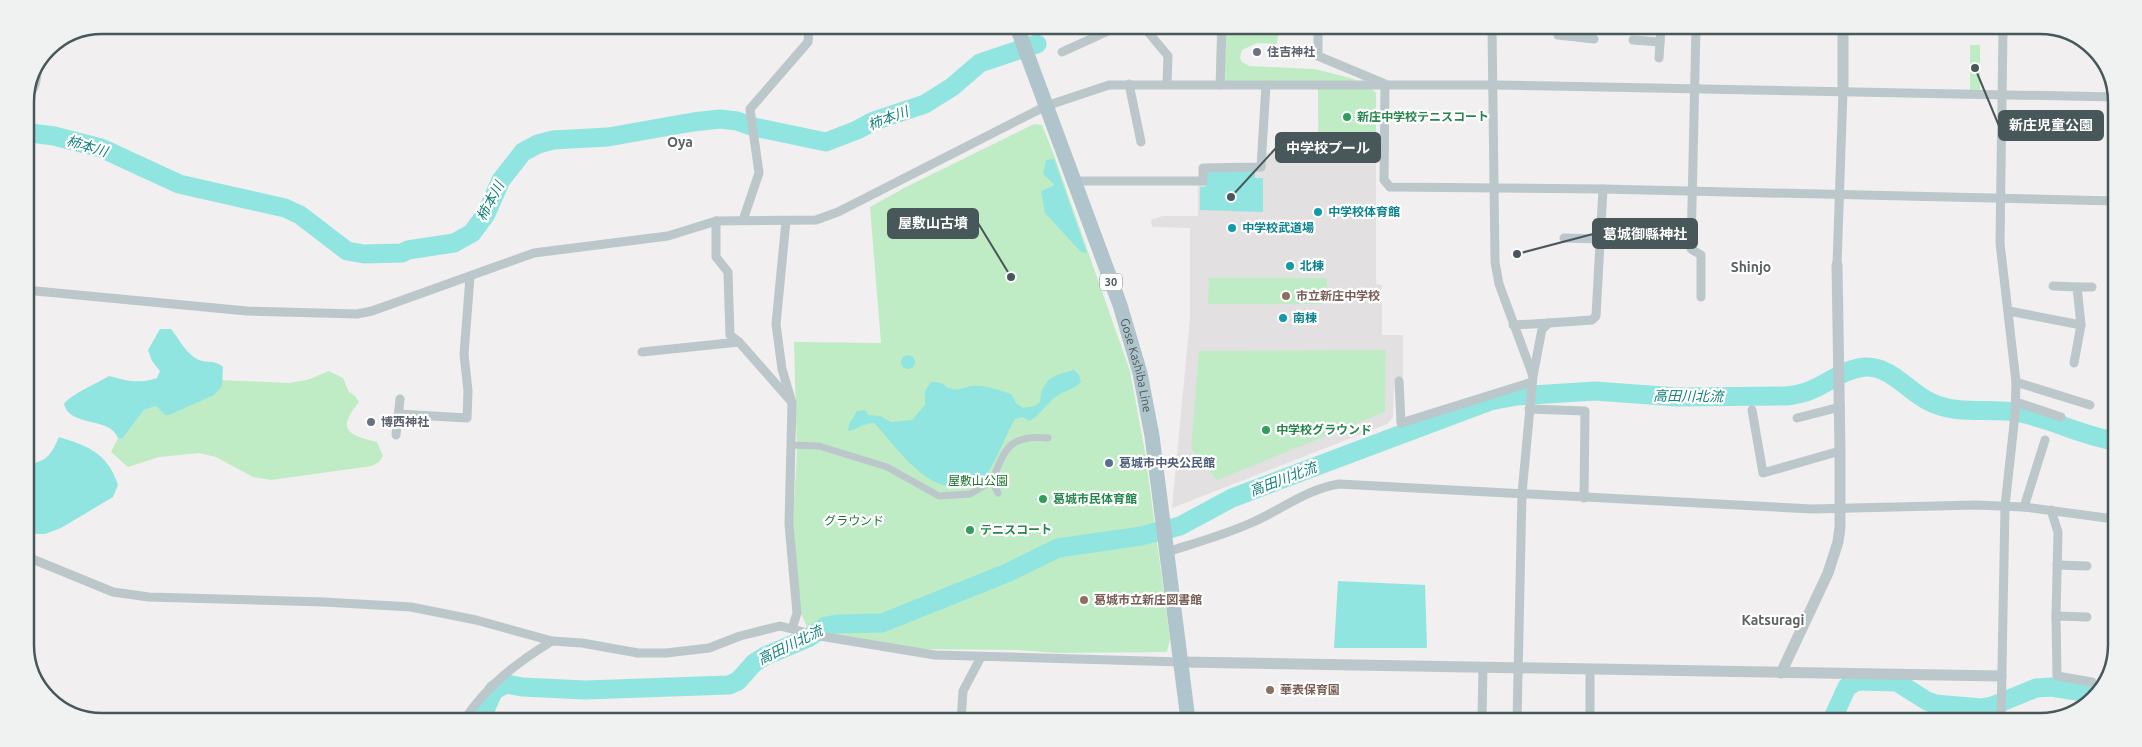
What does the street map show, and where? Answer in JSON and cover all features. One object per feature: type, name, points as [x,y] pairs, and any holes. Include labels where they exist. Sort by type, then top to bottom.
[{"type":"main road","name":"Gose Kashiba Line","points":[[1020,34],[1120,305],[1138,364],[1152,436],[1187,713]]},
{"type":"street","points":[[743,220],[759,173],[750,108],[808,42],[808,34]]},
{"type":"street","points":[[1062,52],[1102,34]]},
{"type":"street","points":[[1150,34],[1168,56],[1167,84]]},
{"type":"street","points":[[1220,85],[1222,34]]},
{"type":"street","points":[[1318,34],[1318,56],[1384,84]]},
{"type":"street","points":[[1492,34],[1495,262],[1499,284],[1532,382]]},
{"type":"street","points":[[1558,34],[1594,39]]},
{"type":"street","points":[[1659,58],[1661,34]]},
{"type":"street","points":[[1696,34],[1691,249],[1701,255],[1701,297]]},
{"type":"street","points":[[1781,673],[1834,556],[1840,527],[1840,363],[1837,265],[1838,194],[1842,154],[1843,34]]},
{"type":"street","points":[[2001,713],[2006,506],[2016,402],[2016,382],[2009,311],[2001,256],[2003,34]]},
{"type":"street","points":[[1633,40],[1660,42]]},
{"type":"street","points":[[1129,84],[1141,142]]},
{"type":"street","points":[[34,291],[247,310],[357,314],[372,311],[534,253],[668,236],[716,221],[816,220],[838,212],[1046,106],[1096,88],[1129,84],[1494,85],[2108,96]]},
{"type":"street","points":[[1384,84],[1384,180],[1390,187],[1604,189],[2108,201]]},
{"type":"street","points":[[1073,181],[1203,181],[1203,168],[1261,167],[1266,85]]},
{"type":"street","points":[[1513,325],[1592,320],[1596,316],[1604,189]]},
{"type":"street","points":[[716,221],[716,257],[728,272],[730,335],[739,342],[792,402]]},
{"type":"street","points":[[786,221],[776,324],[782,369],[792,402],[789,524],[797,613],[792,629]]},
{"type":"street","points":[[1564,238],[1601,238]]},
{"type":"street","points":[[398,414],[467,418],[468,391],[464,354],[470,277]]},
{"type":"street","points":[[2052,286],[2092,287]]},
{"type":"street","points":[[2074,363],[2081,325],[2077,287]]},
{"type":"street","points":[[2009,311],[2081,325]]},
{"type":"street","points":[[1517,713],[1522,493],[1529,409],[1542,329],[1550,323]]},
{"type":"street","points":[[642,352],[739,342]]},
{"type":"street","points":[[1399,381],[1400,422],[1532,382]]},
{"type":"street","points":[[2016,382],[2090,405]]},
{"type":"street","points":[[396,434],[400,399]]},
{"type":"street","points":[[2016,402],[2061,418]]},
{"type":"street","points":[[1797,418],[1840,407]]},
{"type":"street","points":[[1529,409],[1585,410],[1584,498]]},
{"type":"street","points":[[1752,410],[1763,473],[1840,451]]},
{"type":"street","points":[[792,445],[819,446],[887,467],[940,496],[970,494],[992,482],[1008,447],[1028,436],[1048,438]]},
{"type":"street","points":[[2024,506],[2045,440]]},
{"type":"street","points":[[992,482],[998,493]]},
{"type":"street","points":[[1167,552],[1250,524],[1309,492],[1325,486],[1353,484],[1584,498],[1812,508],[2024,506],[2108,518]]},
{"type":"street","points":[[2051,510],[2058,532],[2056,616],[2058,676],[2092,682]]},
{"type":"street","points":[[34,560],[113,592],[149,598],[324,602],[411,607],[476,620],[552,641],[582,643],[638,653],[666,653],[709,648],[740,636],[780,626],[820,636],[935,655],[982,657],[1031,656],[1181,662],[2001,676]]},
{"type":"street","points":[[2057,565],[2087,566]]},
{"type":"street","points":[[2056,616],[2087,617]]},
{"type":"street","points":[[469,713],[497,680],[519,662],[552,641]]},
{"type":"street","points":[[961,713],[963,691],[982,657]]},
{"type":"street","points":[[1482,713],[1483,667]]},
{"type":"street","points":[[1590,669],[1590,713]]},
{"type":"shaded area","name":"市立新庄中学校","points":[[1318,88],[1376,93],[1376,284],[1382,285],[1382,335],[1403,335],[1403,380],[1394,380],[1393,417],[1387,424],[1172,508],[1190,318],[1190,228],[1152,227],[1151,220],[1163,216],[1198,216],[1198,184],[1255,170],[1263,153],[1318,152]]},
{"type":"green space","points":[[1217,34],[1278,34],[1277,44],[1257,43],[1242,50],[1240,58],[1242,62],[1249,66],[1315,69],[1354,79],[1353,82],[1216,82]]},
{"type":"green space","points":[[1970,45],[1980,45],[1980,91],[1970,91]]},
{"type":"green space","name":"新庄中学校テニスコート","points":[[1318,88],[1370,88],[1376,93],[1376,141],[1372,142],[1371,149],[1319,150]]},
{"type":"green space","name":"屋敷山公園","points":[[1034,124],[1042,125],[1054,155],[1130,371],[1145,452],[1170,639],[1167,652],[1057,653],[1017,650],[926,649],[854,637],[805,633],[807,627],[800,611],[793,521],[797,453],[794,342],[881,343],[870,207],[906,187]]},
{"type":"green space","points":[[1209,278],[1327,278],[1327,304],[1208,304]]},
{"type":"green space","name":"中学校グラウンド","points":[[1386,350],[1385,412],[1217,480],[1191,448],[1199,351]]},
{"type":"green space","points":[[329,371],[343,378],[349,392],[359,402],[348,419],[348,430],[359,437],[377,442],[383,456],[379,462],[372,466],[271,480],[253,477],[216,457],[199,453],[159,457],[128,467],[111,452],[118,438],[122,439],[144,410],[156,406],[165,415],[222,386],[222,380],[289,383],[307,380]]},
{"type":"water","points":[[1054,159],[1087,253],[1081,252],[1045,213],[1041,191],[1055,185],[1043,174],[1046,160]]},
{"type":"water","points":[[1206,169],[1255,170],[1255,178],[1263,178],[1263,212],[1200,210],[1200,187],[1205,187]]},
{"type":"water","points":[[160,329],[171,329],[187,351],[195,358],[218,363],[223,367],[222,386],[214,395],[169,415],[165,415],[156,406],[144,410],[122,439],[118,438],[114,431],[107,427],[82,420],[68,411],[64,404],[67,400],[109,376],[133,381],[157,378],[160,371],[152,361],[148,350]]},
{"type":"water","points":[[908,355],[913,357],[915,362],[913,367],[908,369],[903,367],[901,362],[903,357]]},
{"type":"water","points":[[1074,370],[1079,375],[1081,382],[1057,396],[1030,421],[1022,417],[1015,419],[987,474],[976,483],[968,486],[953,487],[939,484],[926,477],[904,457],[874,423],[848,431],[849,424],[857,411],[865,410],[868,415],[880,416],[891,422],[912,420],[925,405],[925,391],[931,382],[939,382],[956,389],[977,386],[996,389],[1011,394],[1016,403],[1023,408],[1035,406],[1040,402],[1043,388],[1050,379]]},
{"type":"water","points":[[59,437],[88,448],[109,466],[118,485],[113,497],[61,528],[45,534],[37,534],[34,532],[34,463],[43,460],[53,449]]},
{"type":"water","points":[[1338,581],[1425,585],[1427,648],[1334,648]]},
{"type":"waterway","name":"柿本川","points":[[34,133],[54,136],[101,148],[179,184],[285,208],[300,215],[347,251],[364,254],[402,253],[408,250],[454,243],[472,233],[486,214],[501,180],[523,152],[538,144],[553,140],[608,137],[720,119],[737,121],[754,127],[826,142],[874,121],[925,104],[952,87],[980,63],[1037,44]]},
{"type":"waterway","name":"高田川北流","points":[[484,713],[494,690],[507,684],[522,687],[585,690],[729,685],[738,681],[754,663],[765,656],[808,638],[826,626],[882,623],[1007,573],[1058,548],[1141,536],[1180,526],[1232,498],[1490,401],[1517,396],[1595,391],[1677,397],[1787,396],[1806,392],[1849,371],[1865,367],[1875,368],[1892,375],[1922,398],[1941,406],[1963,410],[2020,413],[2108,440]]},
{"type":"waterway","points":[[1835,713],[1847,687],[1857,681],[1897,682],[1935,704],[1981,708],[1992,706],[2036,688],[2051,687],[2088,693]]},
{"type":"place","name":"住吉神社","points":[[1257,52]]},
{"type":"place","name":"新庄児童公園","points":[[1975,68]]},
{"type":"place","name":"新庄中学校テニスコート","points":[[1347,117]]},
{"type":"place","name":"中学校プール","points":[[1231,197]]},
{"type":"place","name":"中学校体育館","points":[[1318,212]]},
{"type":"place","name":"中学校武道場","points":[[1232,228]]},
{"type":"place","name":"葛城御縣神社","points":[[1517,254]]},
{"type":"place","name":"北棟","points":[[1290,266]]},
{"type":"place","name":"屋敷山古墳","points":[[1011,277]]},
{"type":"place","name":"市立新庄中学校","points":[[1286,296]]},
{"type":"place","name":"南棟","points":[[1283,318]]},
{"type":"place","name":"博西神社","points":[[371,422]]},
{"type":"place","name":"中学校グラウンド","points":[[1266,430]]},
{"type":"place","name":"葛城市中央公民館","points":[[1109,463]]},
{"type":"place","name":"葛城市民体育館","points":[[1043,499]]},
{"type":"place","name":"テニスコート","points":[[970,530]]},
{"type":"place","name":"葛城市立新庄図書館","points":[[1084,600]]},
{"type":"place","name":"華表保育園","points":[[1270,690]]},
{"type":"district","name":"Oya","points":[[680,142]]},
{"type":"district","name":"Shinjo","points":[[1751,267]]},
{"type":"district","name":"Katsuragi","points":[[1773,620]]},
{"type":"park label","name":"グラウンド","points":[[854,521]]}]
